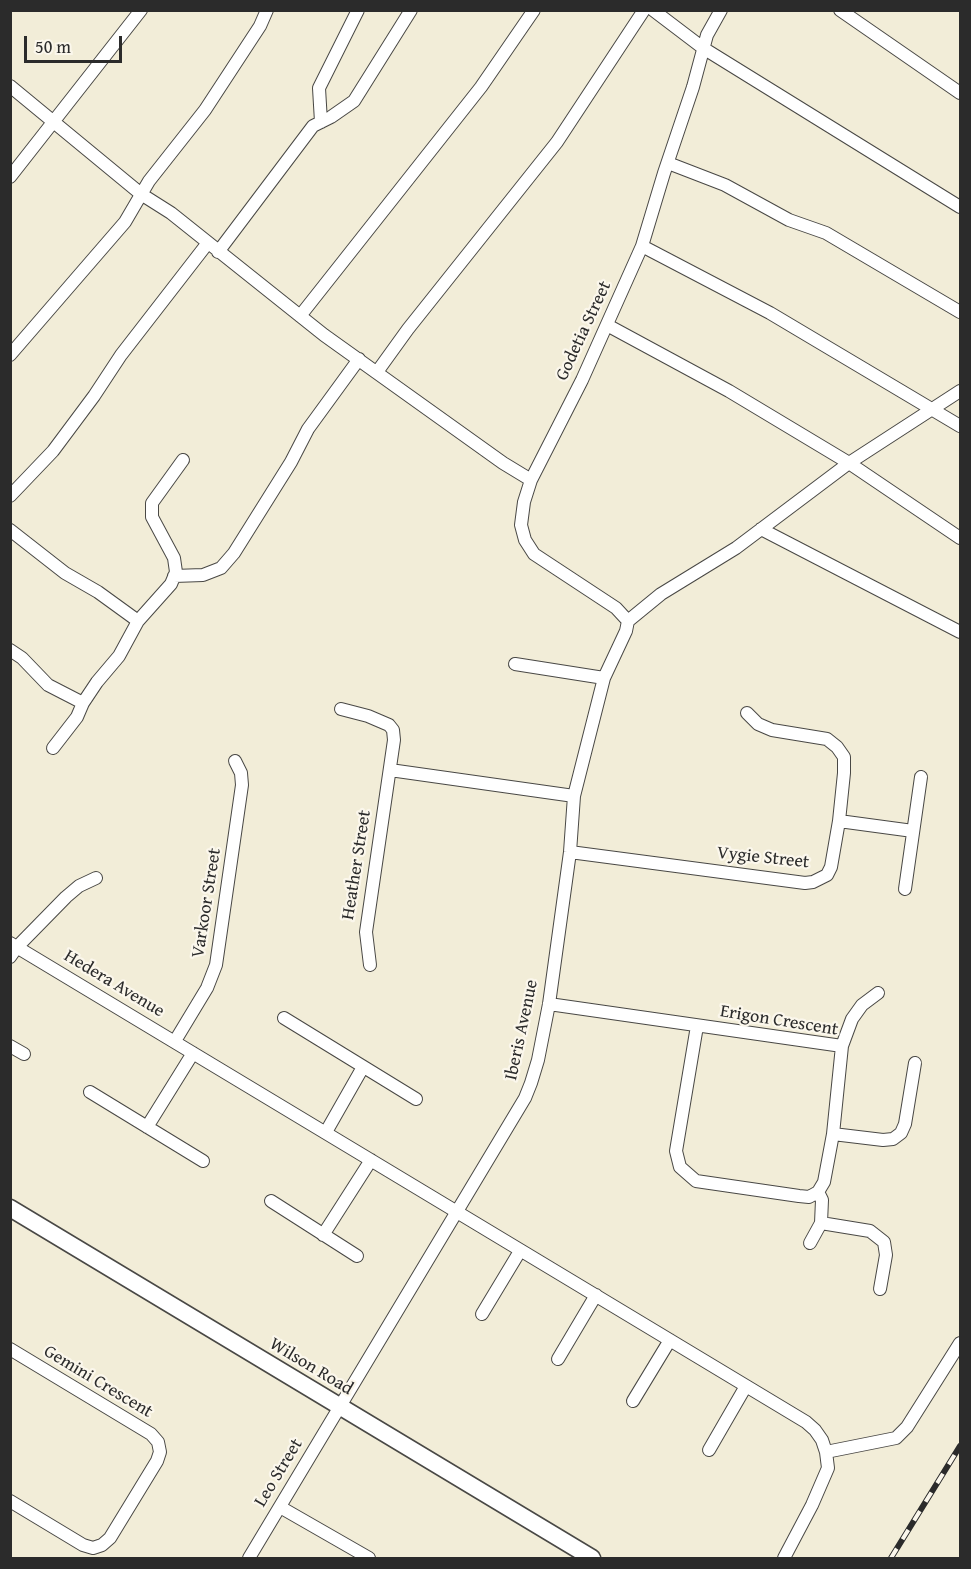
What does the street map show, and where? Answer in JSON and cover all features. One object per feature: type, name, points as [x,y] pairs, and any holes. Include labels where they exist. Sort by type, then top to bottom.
[{"type":"street","points":[[10,177],[141,10]]},
{"type":"street","points":[[10,355],[125,222],[148,181],[205,110],[260,26],[267,10]]},
{"type":"street","points":[[321,122],[319,88],[358,10]]},
{"type":"street","points":[[218,252],[313,126],[354,101],[411,10]]},
{"type":"street","points":[[300,316],[481,87],[534,10]]},
{"type":"street","points":[[376,372],[408,328],[557,142],[644,10]]},
{"type":"street","points":[[653,10],[704,48],[960,207]]},
{"type":"street","name":"Godetia Street","points":[[628,621],[616,608],[534,554],[525,540],[521,525],[524,502],[531,480],[607,325],[642,246],[707,35],[721,10]]},
{"type":"street","points":[[840,10],[960,93]]},
{"type":"street","points":[[10,86],[141,194],[171,213],[300,316],[502,463],[531,480]]},
{"type":"street","points":[[668,164],[725,185],[789,220],[826,233],[960,312]]},
{"type":"street","points":[[10,496],[53,451],[121,355],[207,244]]},
{"type":"street","points":[[642,246],[770,313],[960,426]]},
{"type":"street","points":[[607,325],[729,391],[849,463],[960,538]]},
{"type":"street","points":[[174,576],[203,575],[221,568],[234,554],[291,462],[308,429],[359,359]]},
{"type":"street","points":[[628,621],[661,594],[736,548],[849,463],[960,391]]},
{"type":"street","points":[[53,748],[77,717],[97,682],[119,656],[138,621],[171,584],[176,572],[174,558],[152,517],[152,503],[183,460]]},
{"type":"street","points":[[761,529],[960,632]]},
{"type":"street","points":[[10,530],[65,573],[98,592],[138,621]]},
{"type":"street","name":"Iberis Avenue","points":[[340,1407],[525,1098],[538,1060],[549,1004],[570,852],[574,796],[604,678],[626,631],[628,621]]},
{"type":"street","points":[[10,650],[22,658],[48,685],[83,703]]},
{"type":"street","points":[[515,664],[604,678]]},
{"type":"street","name":"Heather Street","points":[[341,709],[368,716],[389,725],[393,730],[390,770],[366,932],[370,965]]},
{"type":"street","name":"Vygie Street","points":[[570,852],[813,882],[826,875],[831,867],[839,821],[845,763],[837,747],[827,739],[772,730],[758,724],[747,713]]},
{"type":"street","name":"Varkoor Street","points":[[175,1041],[207,988],[216,965],[242,786],[241,773],[235,761]]},
{"type":"street","points":[[390,770],[574,796]]},
{"type":"street","points":[[905,889],[921,777]]},
{"type":"street","points":[[839,821],[913,831]]},
{"type":"street","points":[[13,949],[66,897],[80,886],[96,878]]},
{"type":"street","name":"Hedera Avenue","points":[[13,949],[175,1041],[520,1251],[786,1409],[815,1430],[826,1452]]},
{"type":"street","points":[[842,1046],[852,1019],[862,1005],[878,993]]},
{"type":"street","name":"Erigon Crescent","points":[[549,1004],[842,1046],[833,1134],[824,1182],[818,1192],[809,1197],[696,1181],[680,1167],[676,1151],[697,1026]]},
{"type":"street","points":[[284,1018],[416,1099]]},
{"type":"street","points":[[10,1046],[24,1054]]},
{"type":"street","points":[[147,1127],[193,1053]]},
{"type":"street","points":[[833,1134],[884,1140],[893,1139],[901,1133],[905,1124],[915,1063]]},
{"type":"street","points":[[326,1132],[363,1067]]},
{"type":"street","points":[[90,1092],[203,1161]]},
{"type":"street","points":[[323,1235],[371,1160]]},
{"type":"street","name":"Erigon Crescent","points":[[818,1192],[822,1200],[821,1223]]},
{"type":"street","points":[[271,1201],[357,1256]]},
{"type":"street","name":"Wilson Road","points":[[10,1208],[592,1558]]},
{"type":"street","points":[[810,1244],[821,1223],[870,1231],[882,1239],[885,1245],[886,1255],[880,1289]]},
{"type":"street","points":[[482,1314],[520,1251]]},
{"type":"street","points":[[558,1359],[596,1295]]},
{"type":"street","points":[[633,1401],[670,1340]]},
{"type":"street","points":[[784,1558],[823,1483],[828,1468],[826,1452],[896,1437],[907,1427],[960,1343]]},
{"type":"street","name":"Gemini Crescent","points":[[10,1349],[151,1434],[158,1442],[160,1452],[157,1461],[110,1538],[102,1545],[93,1548],[83,1545],[10,1501]]},
{"type":"street","points":[[709,1450],[746,1386]]},
{"type":"street","name":"Leo Street","points":[[249,1558],[340,1407]]},
{"type":"street","points":[[280,1507],[369,1558]]},
{"type":"railway","points":[[891,1558],[960,1446]]}]
